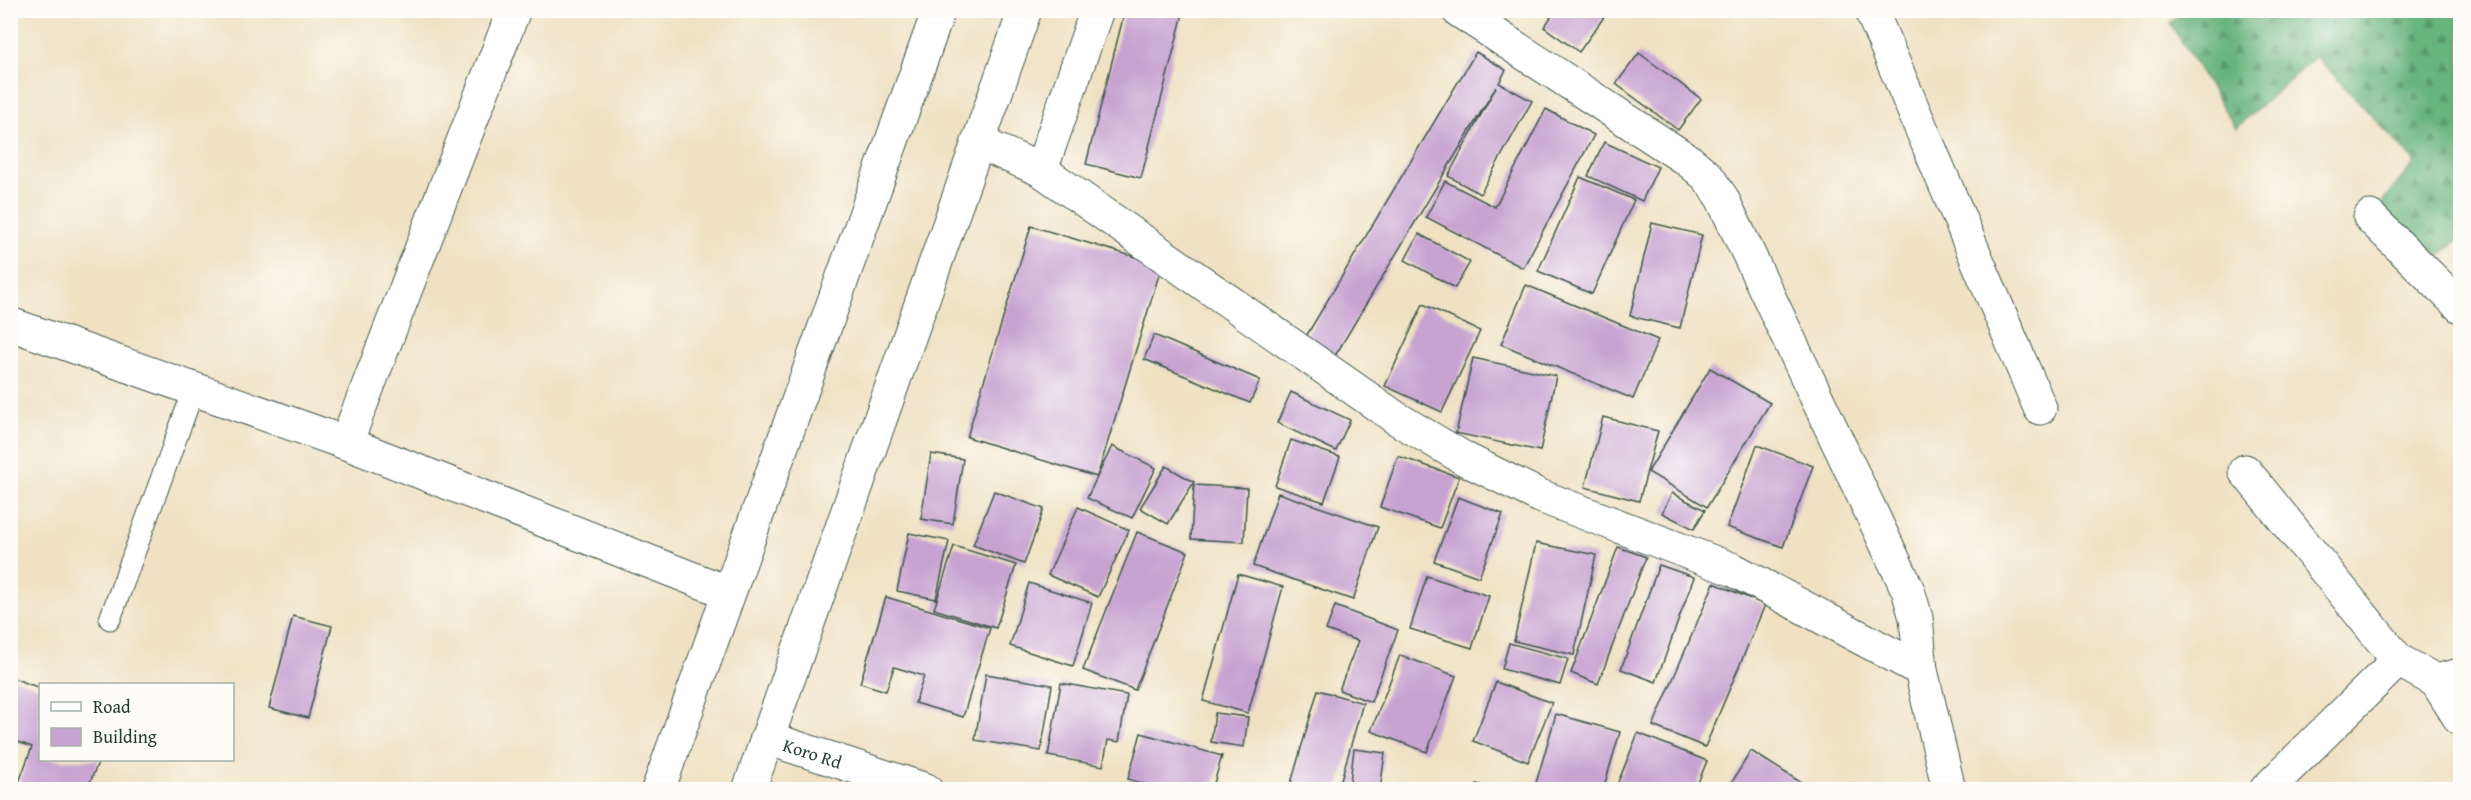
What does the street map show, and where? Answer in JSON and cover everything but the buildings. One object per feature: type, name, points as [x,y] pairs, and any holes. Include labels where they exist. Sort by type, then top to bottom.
[{"type":"street","points":[[346,443],[514,10]]},
{"type":"street","points":[[658,789],[939,10]]},
{"type":"street","points":[[749,789],[1025,10]]},
{"type":"street","points":[[1041,170],[1096,10]]},
{"type":"street","points":[[1458,10],[1707,176],[1722,198],[1908,590],[1916,618],[1921,670],[1949,789]]},
{"type":"street","points":[[1871,10],[2040,408]]},
{"type":"street","points":[[978,142],[1041,170],[1396,418],[1464,459],[1540,496],[1734,570],[1921,670]]},
{"type":"street","points":[[2370,217],[2460,306]]},
{"type":"street","points":[[10,324],[346,443],[728,592]]},
{"type":"street","points":[[2245,471],[2398,660],[2448,678],[2460,719]]},
{"type":"street","points":[[2266,789],[2398,660]]},
{"type":"street","name":"Koro Rd","points":[[767,738],[926,789]]},
{"type":"lane","points":[[110,619],[194,390]]},
{"type":"green space","points":[[2187,10],[2456,11],[2460,16],[2460,237],[2431,265],[2382,203],[2415,162],[2316,56],[2236,128],[2170,23]]}]
